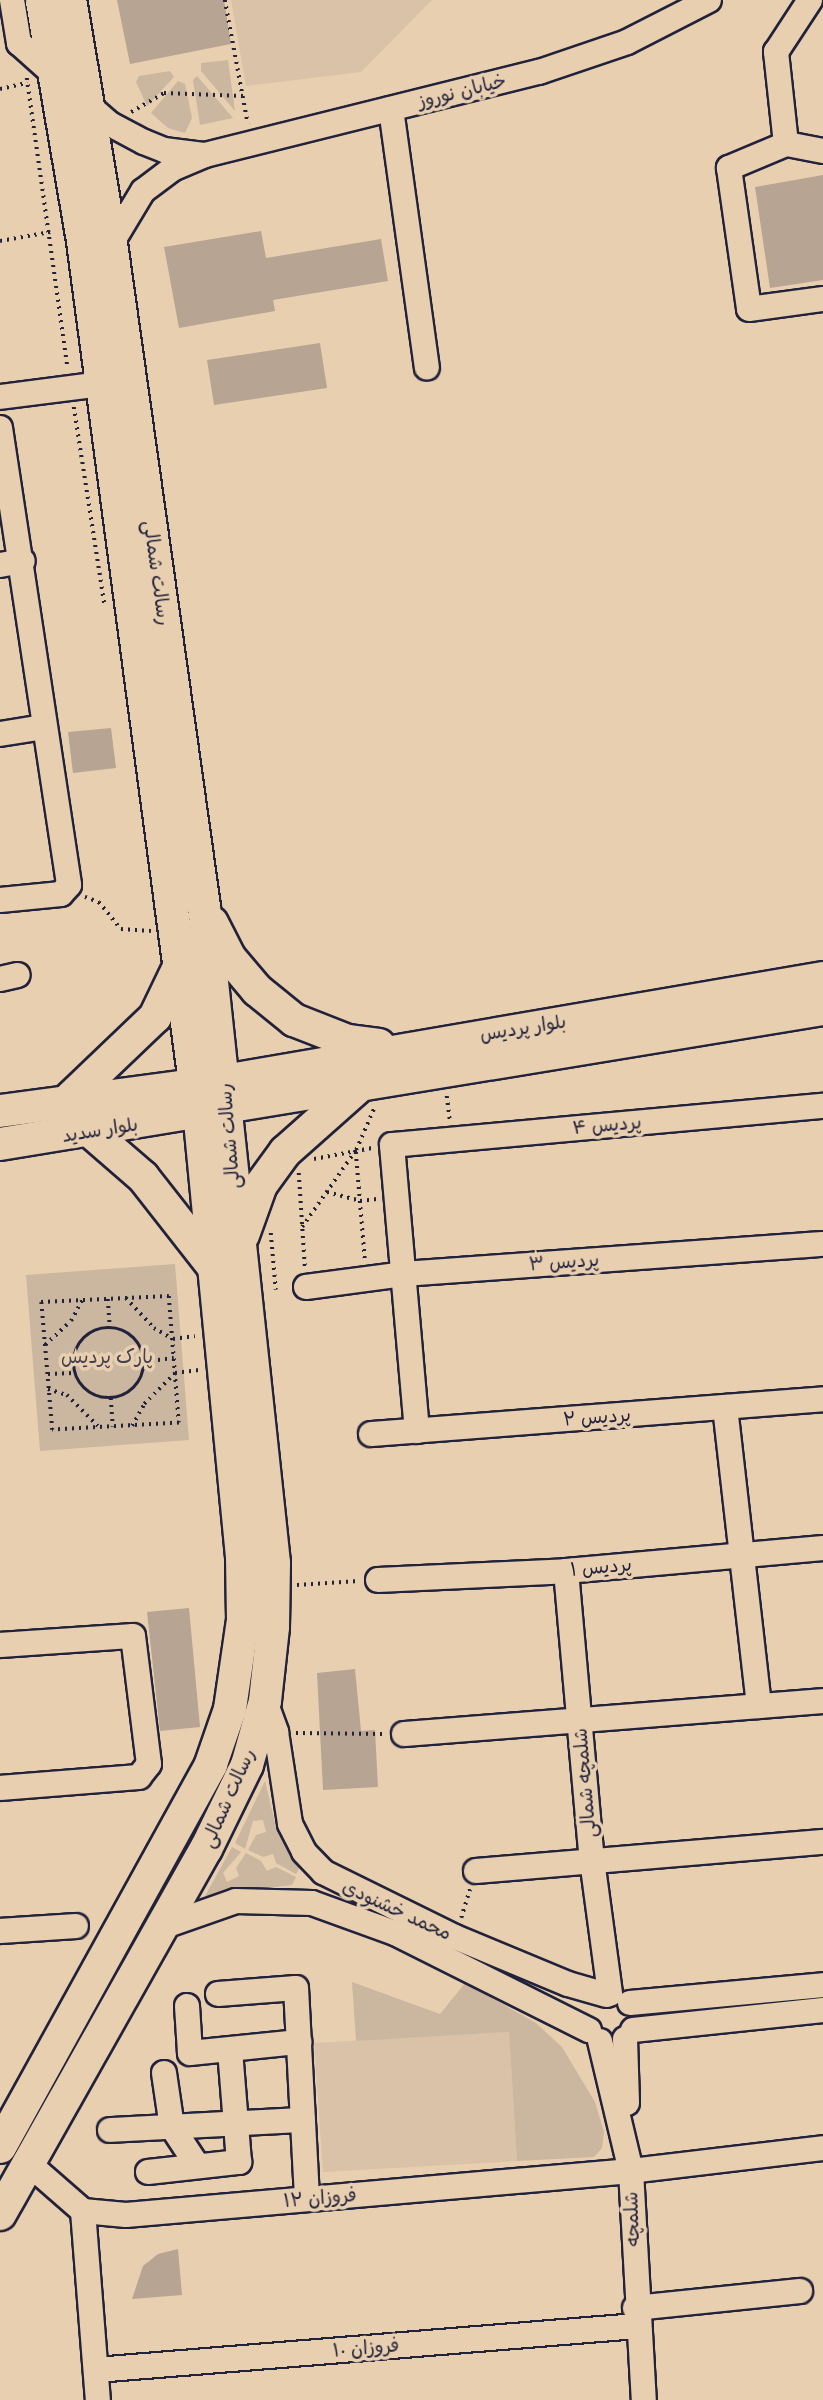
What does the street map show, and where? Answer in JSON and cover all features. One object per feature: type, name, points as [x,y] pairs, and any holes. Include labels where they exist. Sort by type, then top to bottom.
[{"type":"main road","name":"رسالت شمالی","points":[[43,0],[81,226],[86,386],[179,968],[201,1018]]},
{"type":"main road","name":"رسالت شمالی","points":[[4,2133],[186,1815],[211,1764],[230,1709],[243,1620],[242,1557],[215,1269],[221,1193],[201,1018],[204,907],[111,244],[99,114],[70,0]]},
{"type":"main road","points":[[204,907],[230,958],[257,990],[293,1020],[348,1041],[398,1048]]},
{"type":"main road","points":[[66,1102],[155,1017],[179,968]]},
{"type":"main road","name":"بلوار پردیس","points":[[211,1097],[398,1048],[823,978]]},
{"type":"main road","name":"بلوار پردیس","points":[[211,1097],[444,1082],[823,1009]]},
{"type":"main road","points":[[440,1041],[444,1082]]},
{"type":"main road","points":[[240,1242],[261,1185],[298,1151],[359,1087]]},
{"type":"main road","points":[[124,1095],[127,1126]]},
{"type":"main road","name":"بلوار سدید","points":[[0,1111],[124,1095],[211,1097]]},
{"type":"main road","name":"بلوار سدید","points":[[0,1144],[127,1126],[211,1097]]},
{"type":"main road","points":[[91,1132],[143,1177],[215,1269]]},
{"type":"main road","name":"رسالت شمالی","points":[[0,2214],[162,1927],[247,1765],[265,1701],[274,1586],[261,1292],[221,1193]]},
{"type":"street","points":[[12,0],[19,43],[57,77]]},
{"type":"street","name":"خیابان نوروز","points":[[111,244],[143,191],[172,169],[205,155],[539,72],[627,41],[709,0]]},
{"type":"street","points":[[786,144],[776,52],[810,0]]},
{"type":"street","points":[[391,109],[427,368]]},
{"type":"street","name":"خیابان نوروز","points":[[99,114],[164,149],[205,155]]},
{"type":"street","points":[[823,151],[786,144],[729,169],[749,309],[823,299]]},
{"type":"street","points":[[0,397],[86,386]]},
{"type":"street","points":[[0,428],[11,563],[44,727],[66,890],[0,901]]},
{"type":"street","points":[[0,734],[44,727]]},
{"type":"street","name":"پردیس ۴","points":[[392,1145],[823,1106]]},
{"type":"street","points":[[392,1145],[417,1431]]},
{"type":"street","name":"پردیس ۳","points":[[306,1287],[403,1274],[823,1244]]},
{"type":"street","name":"پردیس ۲","points":[[371,1434],[823,1399]]},
{"type":"street","points":[[725,1406],[759,1706]]},
{"type":"street","name":"پردیس ۱","points":[[378,1580],[566,1571],[823,1548]]},
{"type":"street","name":"شلمچه شمالی","points":[[566,1571],[592,1860],[615,1997]]},
{"type":"street","points":[[0,1645],[133,1636],[149,1764],[146,1772],[139,1777],[0,1788]]},
{"type":"street","name":"محمد خشنودی","points":[[265,1701],[276,1732],[290,1824],[304,1852],[323,1872],[455,1937],[568,1984],[615,1997],[823,1985]]},
{"type":"street","points":[[404,1734],[580,1717],[823,1701]]},
{"type":"street","points":[[475,1871],[823,1842]]},
{"type":"street","points":[[312,1903],[305,1889],[310,1878],[323,1872]]},
{"type":"street","name":"محمد خشنودی","points":[[162,1927],[236,1901],[312,1903],[395,1933],[594,2035]]},
{"type":"street","points":[[0,1931],[76,1926]]},
{"type":"street","points":[[218,1994],[296,1988],[307,2199]]},
{"type":"street","points":[[631,2171],[629,2034],[635,2014],[615,1997],[588,2010],[594,2035],[608,2044],[629,2034],[823,2010]]},
{"type":"street","points":[[187,2006],[190,2053],[299,2042]]},
{"type":"street","name":"شلمچه","points":[[594,2035],[631,2171],[636,2317],[644,2400]]},
{"type":"street","points":[[148,2172],[239,2162],[230,2049]]},
{"type":"street","points":[[164,2073],[172,2127],[197,2165]]},
{"type":"street","points":[[110,2130],[303,2120]]},
{"type":"street","name":"فروزان ۱۲","points":[[83,2211],[126,2215],[631,2171],[823,2148]]},
{"type":"street","points":[[28,2163],[83,2211],[98,2400]]},
{"type":"street","name":"فروزان ۱۰","points":[[96,2370],[636,2317],[800,2291]]},
{"type":"path","points":[[225,0],[252,143]]},
{"type":"path","points":[[19,43],[50,232],[86,386],[106,619]]},
{"type":"path","points":[[99,114],[164,93],[243,96]]},
{"type":"path","points":[[0,241],[81,226]]},
{"type":"path","points":[[66,890],[99,902],[121,929],[154,931],[152,917]]},
{"type":"path","points":[[444,1082],[453,1139]]},
{"type":"path","points":[[298,1151],[356,1150],[392,1145]]},
{"type":"path","points":[[356,1150],[367,1279]]},
{"type":"path","points":[[293,1173],[298,1151]]},
{"type":"path","points":[[271,1228],[261,1292],[306,1287],[298,1151]]},
{"type":"path","points":[[327,1192],[360,1201],[396,1197]]},
{"type":"path","points":[[169,1296],[179,1423],[51,1430],[41,1302],[108,1299],[169,1296]]},
{"type":"path","points":[[126,1298],[154,1328],[173,1339],[221,1334]]},
{"type":"path","points":[[108,1299],[110,1326]]},
{"type":"path","points":[[45,1345],[71,1321],[82,1300]]},
{"type":"path","points":[[110,1326],[131,1334],[144,1352],[144,1362],[144,1375],[130,1393],[111,1398],[87,1392],[74,1373],[75,1350],[81,1341],[88,1332],[110,1326]]},
{"type":"path","points":[[144,1362],[174,1358]]},
{"type":"path","points":[[132,1426],[145,1404],[175,1373],[224,1366]]},
{"type":"path","points":[[47,1374],[74,1373]]},
{"type":"path","points":[[48,1389],[76,1401],[99,1427]]},
{"type":"path","points":[[111,1398],[113,1427]]},
{"type":"path","points":[[274,1586],[378,1580]]},
{"type":"path","points":[[276,1732],[404,1734]]},
{"type":"path","points":[[455,1937],[475,1871]]},
{"type":"shaded area","points":[[231,0],[432,0],[361,72],[246,86]]},
{"type":"shaded area","points":[[509,2032],[517,2161],[323,2172],[314,2043]]},
{"type":"green space","points":[[228,60],[235,111],[201,71],[201,63]]},
{"type":"green space","points":[[170,71],[174,77],[147,106],[136,82],[139,76]]},
{"type":"green space","points":[[197,76],[233,118],[200,125],[193,80]]},
{"type":"green space","points":[[178,81],[185,84],[192,118],[185,133],[168,128],[151,113]]},
{"type":"green space","name":"پارک پردیس","points":[[175,1264],[189,1440],[40,1451],[26,1275]]},
{"type":"green space","points":[[265,1781],[277,1831],[300,1867],[296,1874],[276,1863],[273,1854],[263,1857],[248,1850],[256,1835],[266,1832],[263,1820],[253,1821],[245,1849],[235,1843]]},
{"type":"green space","points":[[232,1847],[241,1852],[223,1873],[227,1882],[239,1876],[236,1868],[246,1853],[261,1861],[267,1871],[276,1867],[296,1877],[292,1885],[205,1896]]},
{"type":"green space","points":[[352,1982],[440,2014],[465,1983],[536,2023],[562,2047],[595,2102],[604,2132],[602,2148],[594,2157],[517,2161],[509,2032],[356,2041]]},
{"type":"building","points":[[117,0],[224,0],[231,44],[130,64]]},
{"type":"building","points":[[823,175],[823,280],[770,288],[755,187]]},
{"type":"building","points":[[261,231],[266,258],[381,239],[388,281],[273,300],[275,311],[179,328],[164,247]]},
{"type":"building","points":[[320,343],[327,388],[214,405],[207,360]]},
{"type":"building","points":[[111,728],[116,768],[73,773],[68,732]]},
{"type":"building","points":[[189,1608],[200,1727],[160,1731],[147,1612]]},
{"type":"building","points":[[355,1669],[361,1731],[375,1730],[378,1787],[323,1790],[317,1673]]},
{"type":"building","points":[[178,2249],[182,2295],[132,2299],[143,2266],[158,2254]]}]
